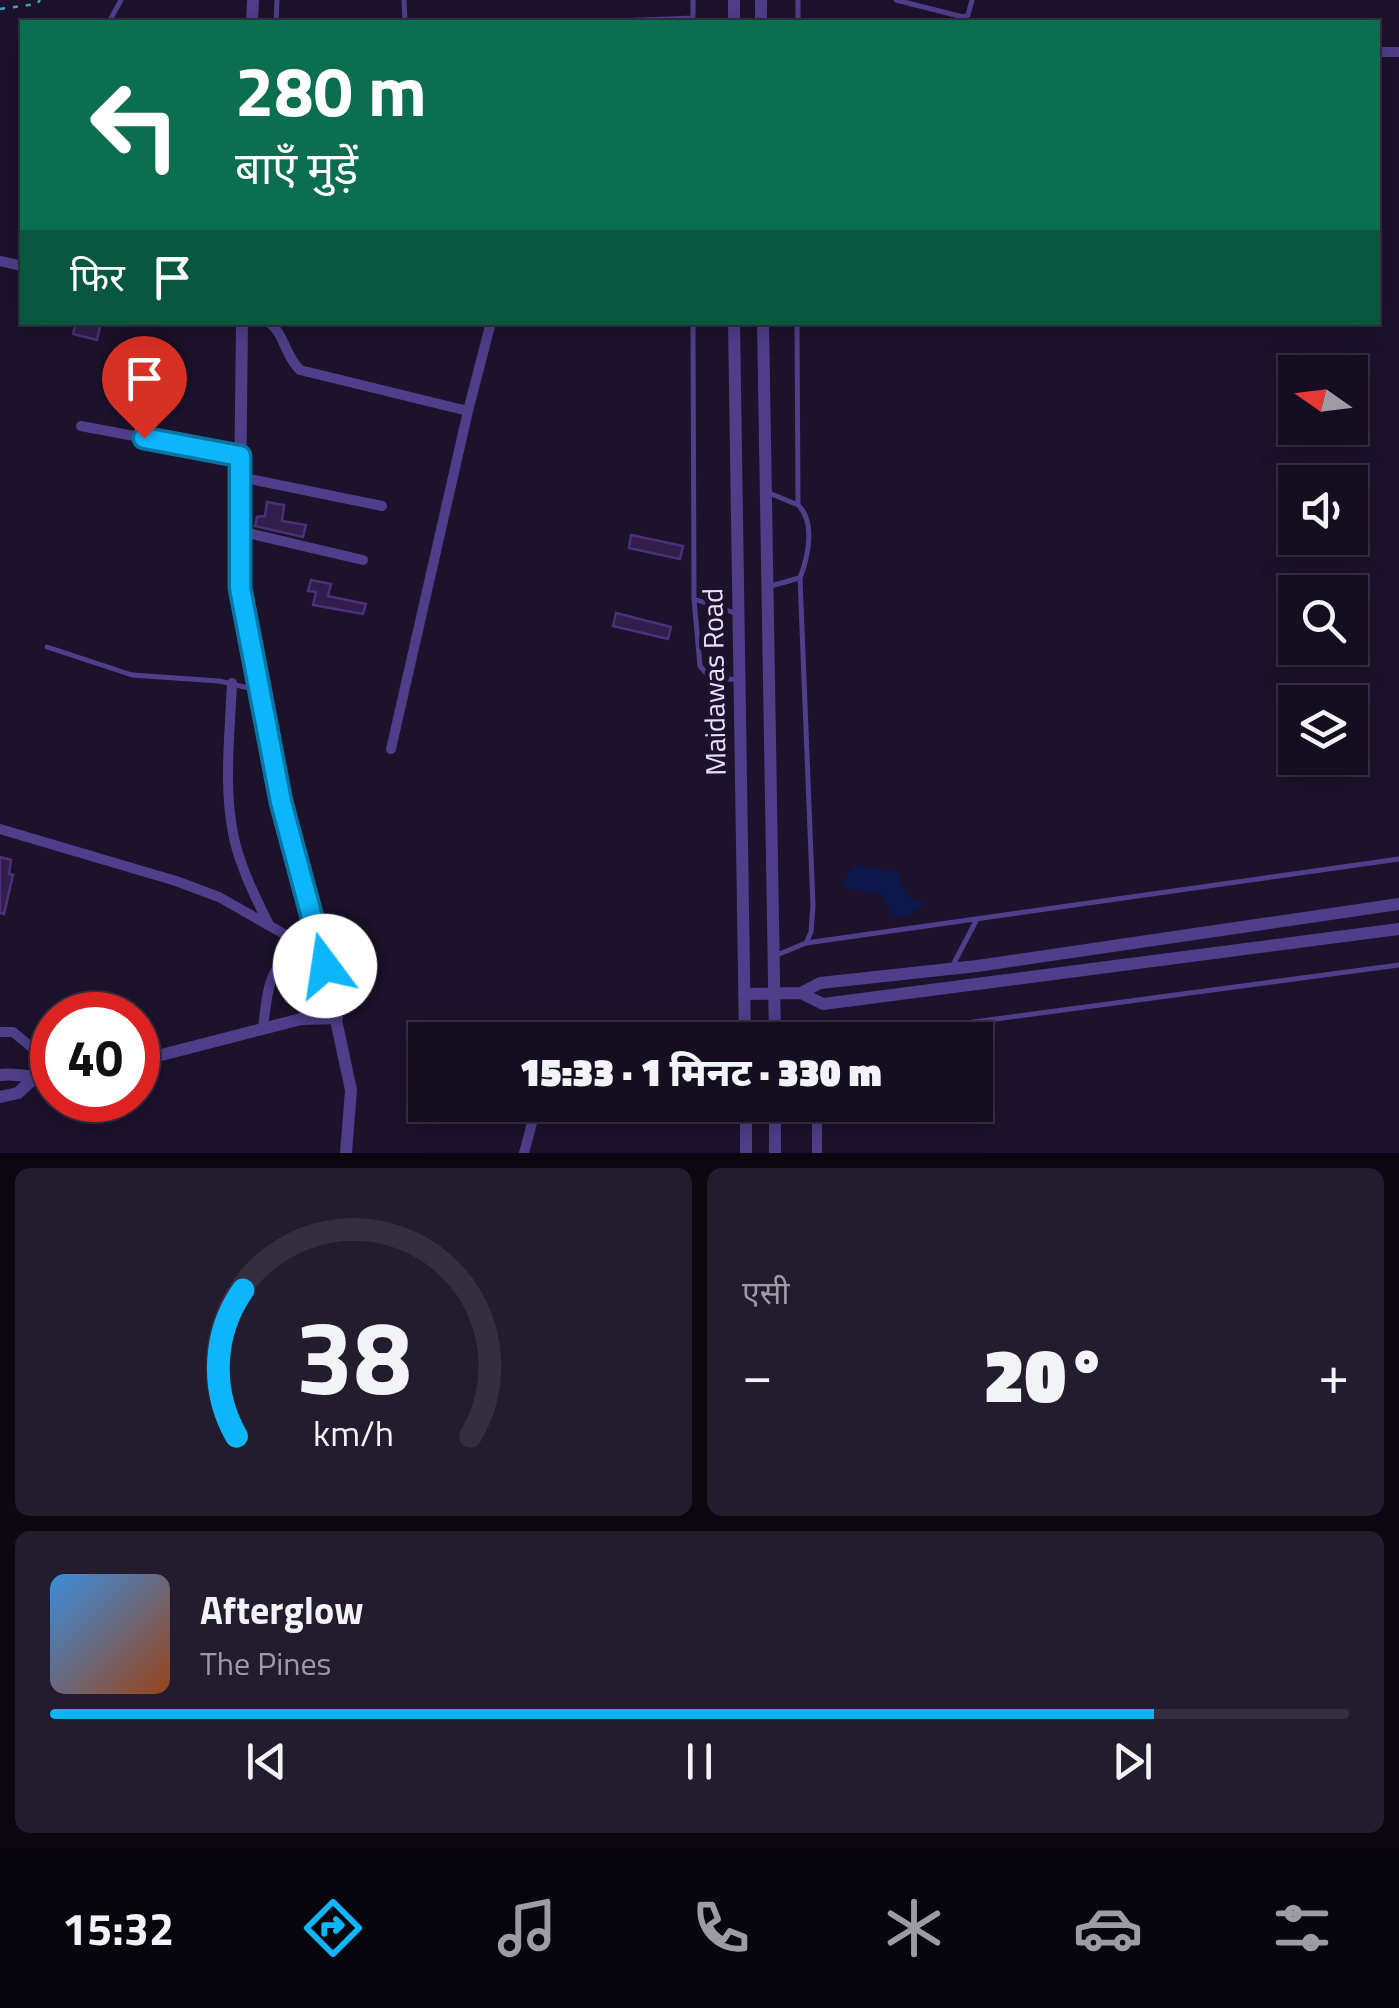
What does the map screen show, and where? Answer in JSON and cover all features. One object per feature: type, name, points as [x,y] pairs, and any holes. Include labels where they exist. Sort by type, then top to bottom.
[{"type":"street","points":[[242,325],[240,588],[281,802],[318,936],[352,1090],[346,1153]]},
{"type":"street","points":[[273,325],[280,330],[292,362],[300,370],[468,412]]},
{"type":"street","points":[[391,749],[491,325]]},
{"type":"street","name":"Maidawas Road","points":[[734,325],[744,1022]]},
{"type":"street","name":"Maidawas Road","points":[[763,325],[775,1022]]},
{"type":"street","points":[[81,426],[240,456]]},
{"type":"street","points":[[240,477],[382,506]]},
{"type":"street","points":[[239,532],[363,560]]},
{"type":"street","points":[[232,683],[233,835],[244,871],[269,926]]},
{"type":"street","points":[[0,829],[176,880],[219,897],[300,944]]},
{"type":"street","points":[[744,994],[801,992],[820,983],[950,969],[1399,904]]},
{"type":"street","points":[[801,992],[823,1004],[1399,930]]},
{"type":"street","points":[[263,1028],[271,974],[285,955],[318,936]]},
{"type":"street","points":[[160,1055],[301,1019],[337,1018]]},
{"type":"street","points":[[0,1032],[13,1032],[30,1046]]},
{"type":"street","points":[[0,1074],[14,1072],[30,1079]]},
{"type":"street","points":[[0,1097],[18,1093],[30,1082]]},
{"type":"street","points":[[524,1153],[532,1122]]},
{"type":"street","points":[[746,1122],[746,1153]]},
{"type":"street","points":[[775,1122],[776,1153]]},
{"type":"street","points":[[817,1122],[817,1153]]},
{"type":"lane","points":[[693,0],[693,20]]},
{"type":"lane","points":[[896,0],[963,17],[968,15],[972,0]]},
{"type":"lane","points":[[693,325],[694,599],[700,666],[712,680],[740,679]]},
{"type":"lane","points":[[797,325],[798,504],[807,521],[808,548],[800,578],[813,906],[806,943]]},
{"type":"lane","points":[[766,492],[798,504]]},
{"type":"lane","points":[[768,587],[800,578]]},
{"type":"lane","points":[[694,599],[738,614]]},
{"type":"lane","points":[[47,648],[132,676],[232,683],[260,691]]},
{"type":"lane","points":[[774,956],[806,943],[1399,859]]},
{"type":"lane","points":[[950,969],[977,919]]},
{"type":"lane","points":[[973,1022],[1399,965]]},
{"type":"path","points":[[0,9],[36,4],[40,0]]},
{"type":"shaded area","points":[[854,865],[898,872],[907,897],[925,904],[903,919],[893,915],[882,894],[850,889],[841,883]]},
{"type":"building","points":[[75,325],[100,325],[97,340],[73,334]]},
{"type":"building","points":[[267,502],[284,505],[282,521],[306,525],[303,537],[255,526],[257,517],[265,516]]},
{"type":"building","points":[[631,535],[683,546],[680,559],[629,548]]},
{"type":"building","points":[[311,580],[331,584],[328,596],[366,604],[363,614],[313,605],[316,592],[308,591]]},
{"type":"building","points":[[616,613],[671,627],[668,639],[613,626]]},
{"type":"building","points":[[0,857],[11,860],[9,874],[13,875],[4,914],[0,913]]},
{"type":"route","points":[[144,438],[240,456],[240,588],[281,802],[325,966]]}]
